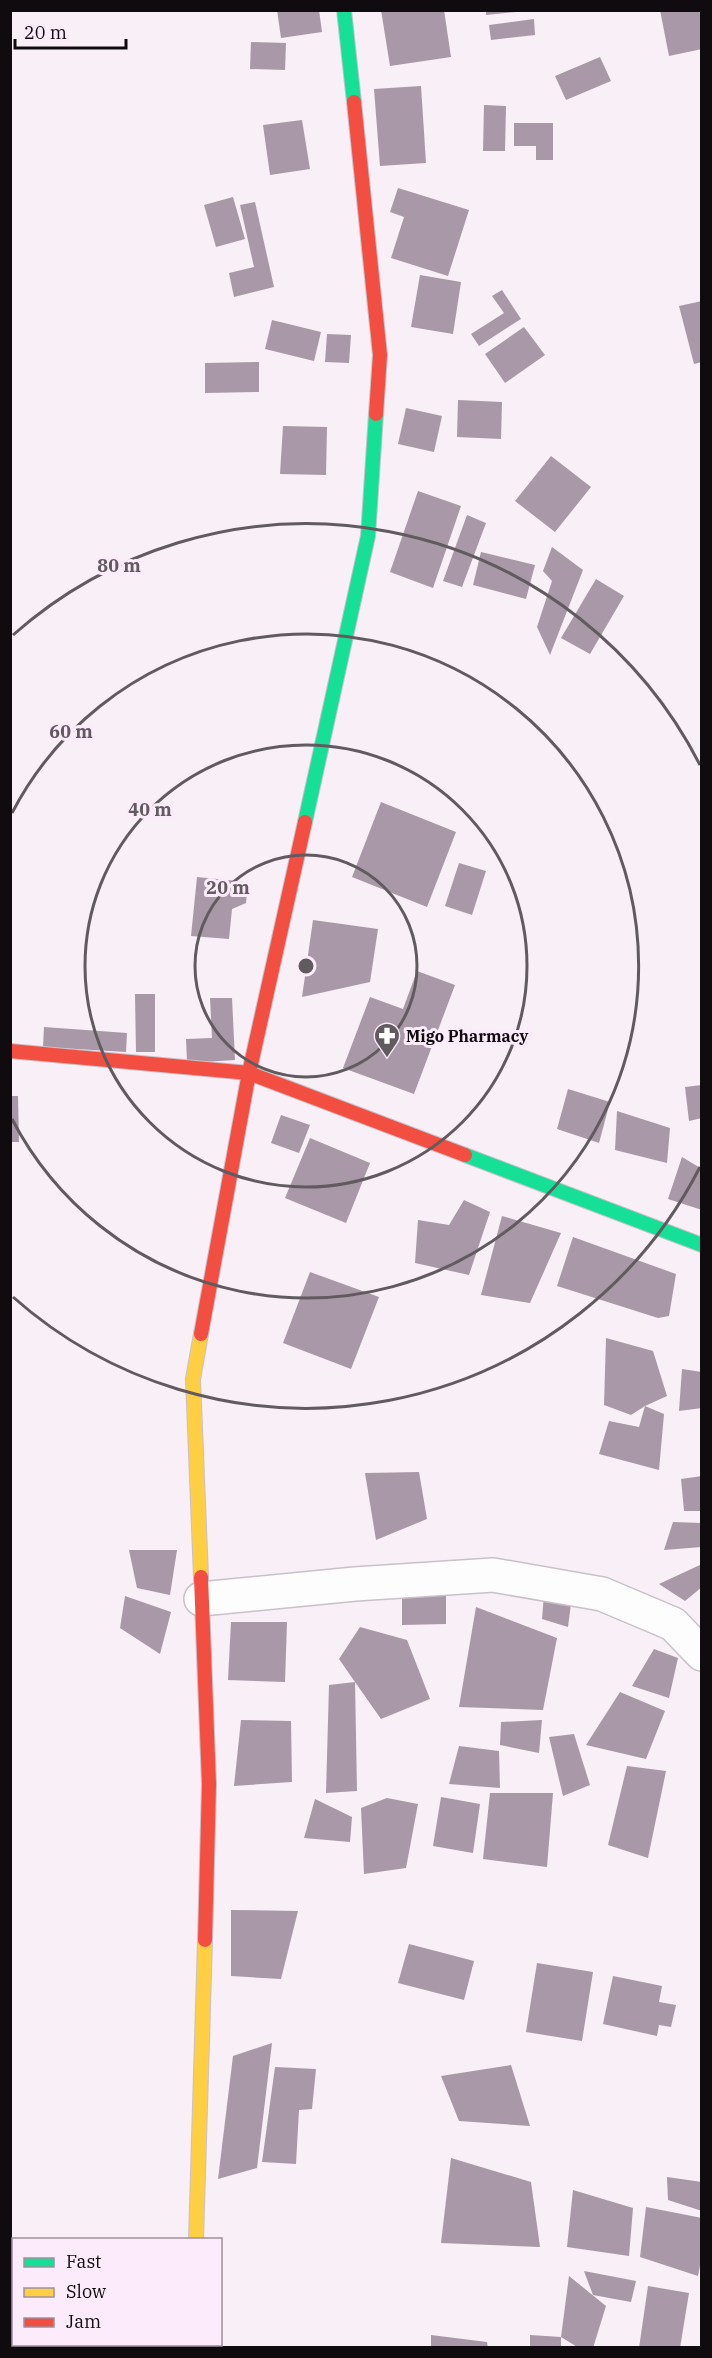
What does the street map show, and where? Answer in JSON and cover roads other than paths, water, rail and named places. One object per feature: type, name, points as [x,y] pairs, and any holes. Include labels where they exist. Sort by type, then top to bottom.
[{"type":"street","points":[[196,2238],[209,1784],[193,1379],[249,1073],[368,536],[380,355],[344,10]]},
{"type":"street","points":[[10,1051],[249,1073],[702,1245]]},
{"type":"street","points":[[201,1599],[355,1584],[493,1575],[602,1594],[673,1624],[702,1654]]},
{"type":"place","name":"Migo Pharmacy","points":[[387,1059]]}]
